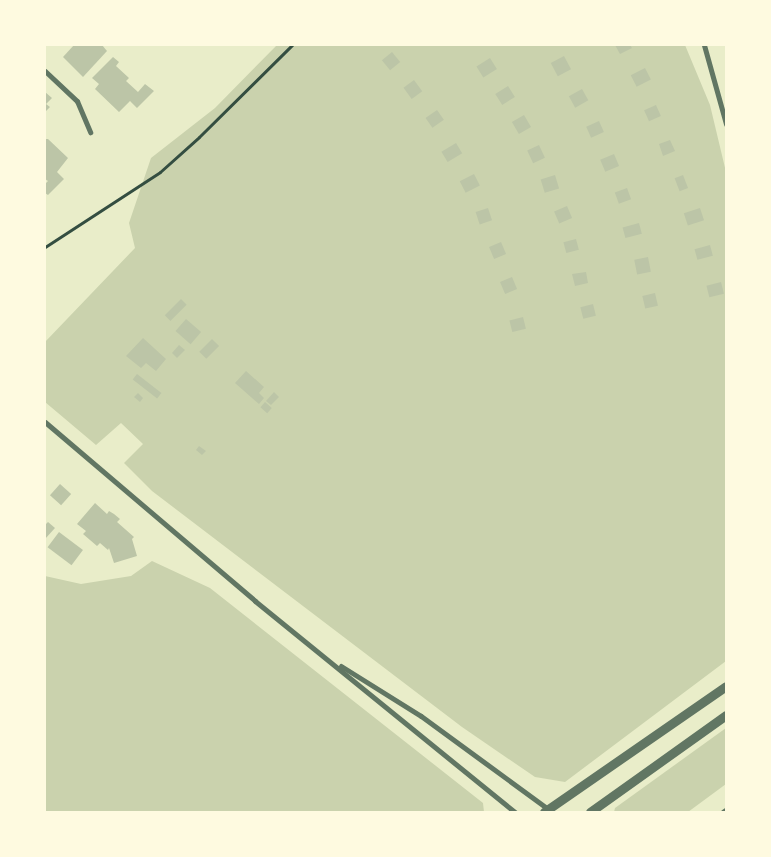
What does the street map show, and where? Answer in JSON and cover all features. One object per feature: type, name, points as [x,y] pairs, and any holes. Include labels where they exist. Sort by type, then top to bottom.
[{"type":"street","points":[[704,45],[726,124]]},
{"type":"street","points":[[45,71],[77,101],[90,132]]},
{"type":"street","points":[[45,422],[255,600],[516,812]]},
{"type":"street","points":[[324,655],[421,716],[548,811],[726,686]]},
{"type":"street","points":[[590,812],[726,715]]},
{"type":"path","points":[[45,247],[160,172],[199,137],[292,45]]},
{"type":"green space","points":[[277,45],[685,45],[710,105],[726,172],[726,661],[565,782],[535,777],[462,727],[152,491],[124,463],[143,444],[121,423],[96,445],[45,402],[45,342],[135,248],[129,223],[151,158],[215,108]]},
{"type":"green space","points":[[152,561],[210,588],[483,803],[484,812],[45,812],[45,576],[81,584],[131,576]]},
{"type":"green space","points":[[726,728],[726,784],[688,812],[614,812],[615,808]]},
{"type":"building","points":[[74,45],[102,45],[107,51],[83,77],[63,57]]},
{"type":"building","points":[[615,45],[630,45],[632,48],[620,54]]},
{"type":"building","points":[[392,52],[400,62],[390,70],[382,60]]},
{"type":"building","points":[[564,56],[571,69],[558,76],[551,63]]},
{"type":"building","points":[[113,57],[119,62],[116,66],[129,78],[126,81],[138,92],[145,84],[154,91],[137,108],[130,101],[119,112],[95,89],[99,84],[92,78]]},
{"type":"building","points":[[490,58],[497,69],[483,78],[476,66]]},
{"type":"building","points":[[645,68],[651,80],[637,87],[631,75]]},
{"type":"building","points":[[414,80],[422,91],[412,99],[403,88]]},
{"type":"building","points":[[508,86],[515,97],[502,105],[495,94]]},
{"type":"building","points":[[582,89],[588,100],[575,108],[569,96]]},
{"type":"building","points":[[45,92],[52,98],[46,104],[50,107],[45,112]]},
{"type":"building","points":[[656,105],[661,116],[649,121],[644,110]]},
{"type":"building","points":[[437,110],[444,120],[432,128],[426,118]]},
{"type":"building","points":[[524,115],[531,127],[519,134],[512,122]]},
{"type":"building","points":[[599,121],[604,132],[591,138],[586,127]]},
{"type":"building","points":[[46,139],[68,158],[57,172],[64,179],[48,195],[45,193],[45,184],[48,181],[45,179]]},
{"type":"building","points":[[670,140],[675,151],[663,156],[659,144]]},
{"type":"building","points":[[456,143],[462,153],[448,162],[441,152]]},
{"type":"building","points":[[539,145],[545,158],[533,163],[527,150]]},
{"type":"building","points":[[614,154],[619,166],[605,172],[600,160]]},
{"type":"building","points":[[474,174],[480,186],[466,193],[460,181]]},
{"type":"building","points":[[555,175],[559,188],[545,193],[541,179]]},
{"type":"building","points":[[683,175],[688,188],[680,191],[675,178]]},
{"type":"building","points":[[627,188],[631,199],[619,204],[615,192]]},
{"type":"building","points":[[567,206],[572,218],[559,223],[554,211]]},
{"type":"building","points":[[488,208],[492,220],[480,224],[476,212]]},
{"type":"building","points":[[700,208],[704,220],[688,226],[684,213]]},
{"type":"building","points":[[639,223],[642,234],[625,238],[623,227]]},
{"type":"building","points":[[576,239],[579,250],[566,253],[563,242]]},
{"type":"building","points":[[501,242],[506,254],[494,259],[489,247]]},
{"type":"building","points":[[710,245],[713,256],[697,260],[695,249]]},
{"type":"building","points":[[648,257],[651,272],[637,274],[634,260]]},
{"type":"building","points":[[586,272],[588,283],[575,286],[572,274]]},
{"type":"building","points":[[512,277],[517,289],[505,294],[500,282]]},
{"type":"building","points":[[721,282],[724,294],[709,297],[706,286]]},
{"type":"building","points":[[655,293],[658,306],[645,309],[642,296]]},
{"type":"building","points":[[181,299],[187,305],[170,321],[165,315]]},
{"type":"building","points":[[593,304],[596,316],[583,319],[580,307]]},
{"type":"building","points":[[523,317],[526,329],[512,332],[509,320]]},
{"type":"building","points":[[186,319],[201,332],[191,344],[176,331]]},
{"type":"building","points":[[143,338],[166,359],[156,371],[146,363],[141,368],[126,356]]},
{"type":"building","points":[[212,339],[219,346],[206,359],[199,352]]},
{"type":"building","points":[[179,345],[185,350],[177,358],[172,353]]},
{"type":"building","points":[[246,371],[264,387],[259,393],[264,398],[259,404],[235,383]]},
{"type":"building","points":[[137,374],[161,393],[157,399],[133,380]]},
{"type":"building","points":[[274,392],[279,397],[271,405],[266,401]]},
{"type":"building","points":[[138,393],[143,398],[140,402],[134,397]]},
{"type":"building","points":[[265,402],[272,408],[267,413],[260,407]]},
{"type":"building","points":[[199,446],[206,451],[202,455],[196,450]]},
{"type":"building","points":[[60,484],[71,494],[61,505],[50,495]]},
{"type":"building","points":[[95,503],[107,514],[109,511],[120,519],[117,522],[134,537],[132,539],[137,556],[114,563],[109,548],[108,550],[100,543],[97,546],[83,534],[86,531],[77,524]]},
{"type":"building","points":[[48,522],[55,528],[45,539],[45,525]]},
{"type":"building","points":[[59,532],[83,550],[72,565],[48,547]]}]
